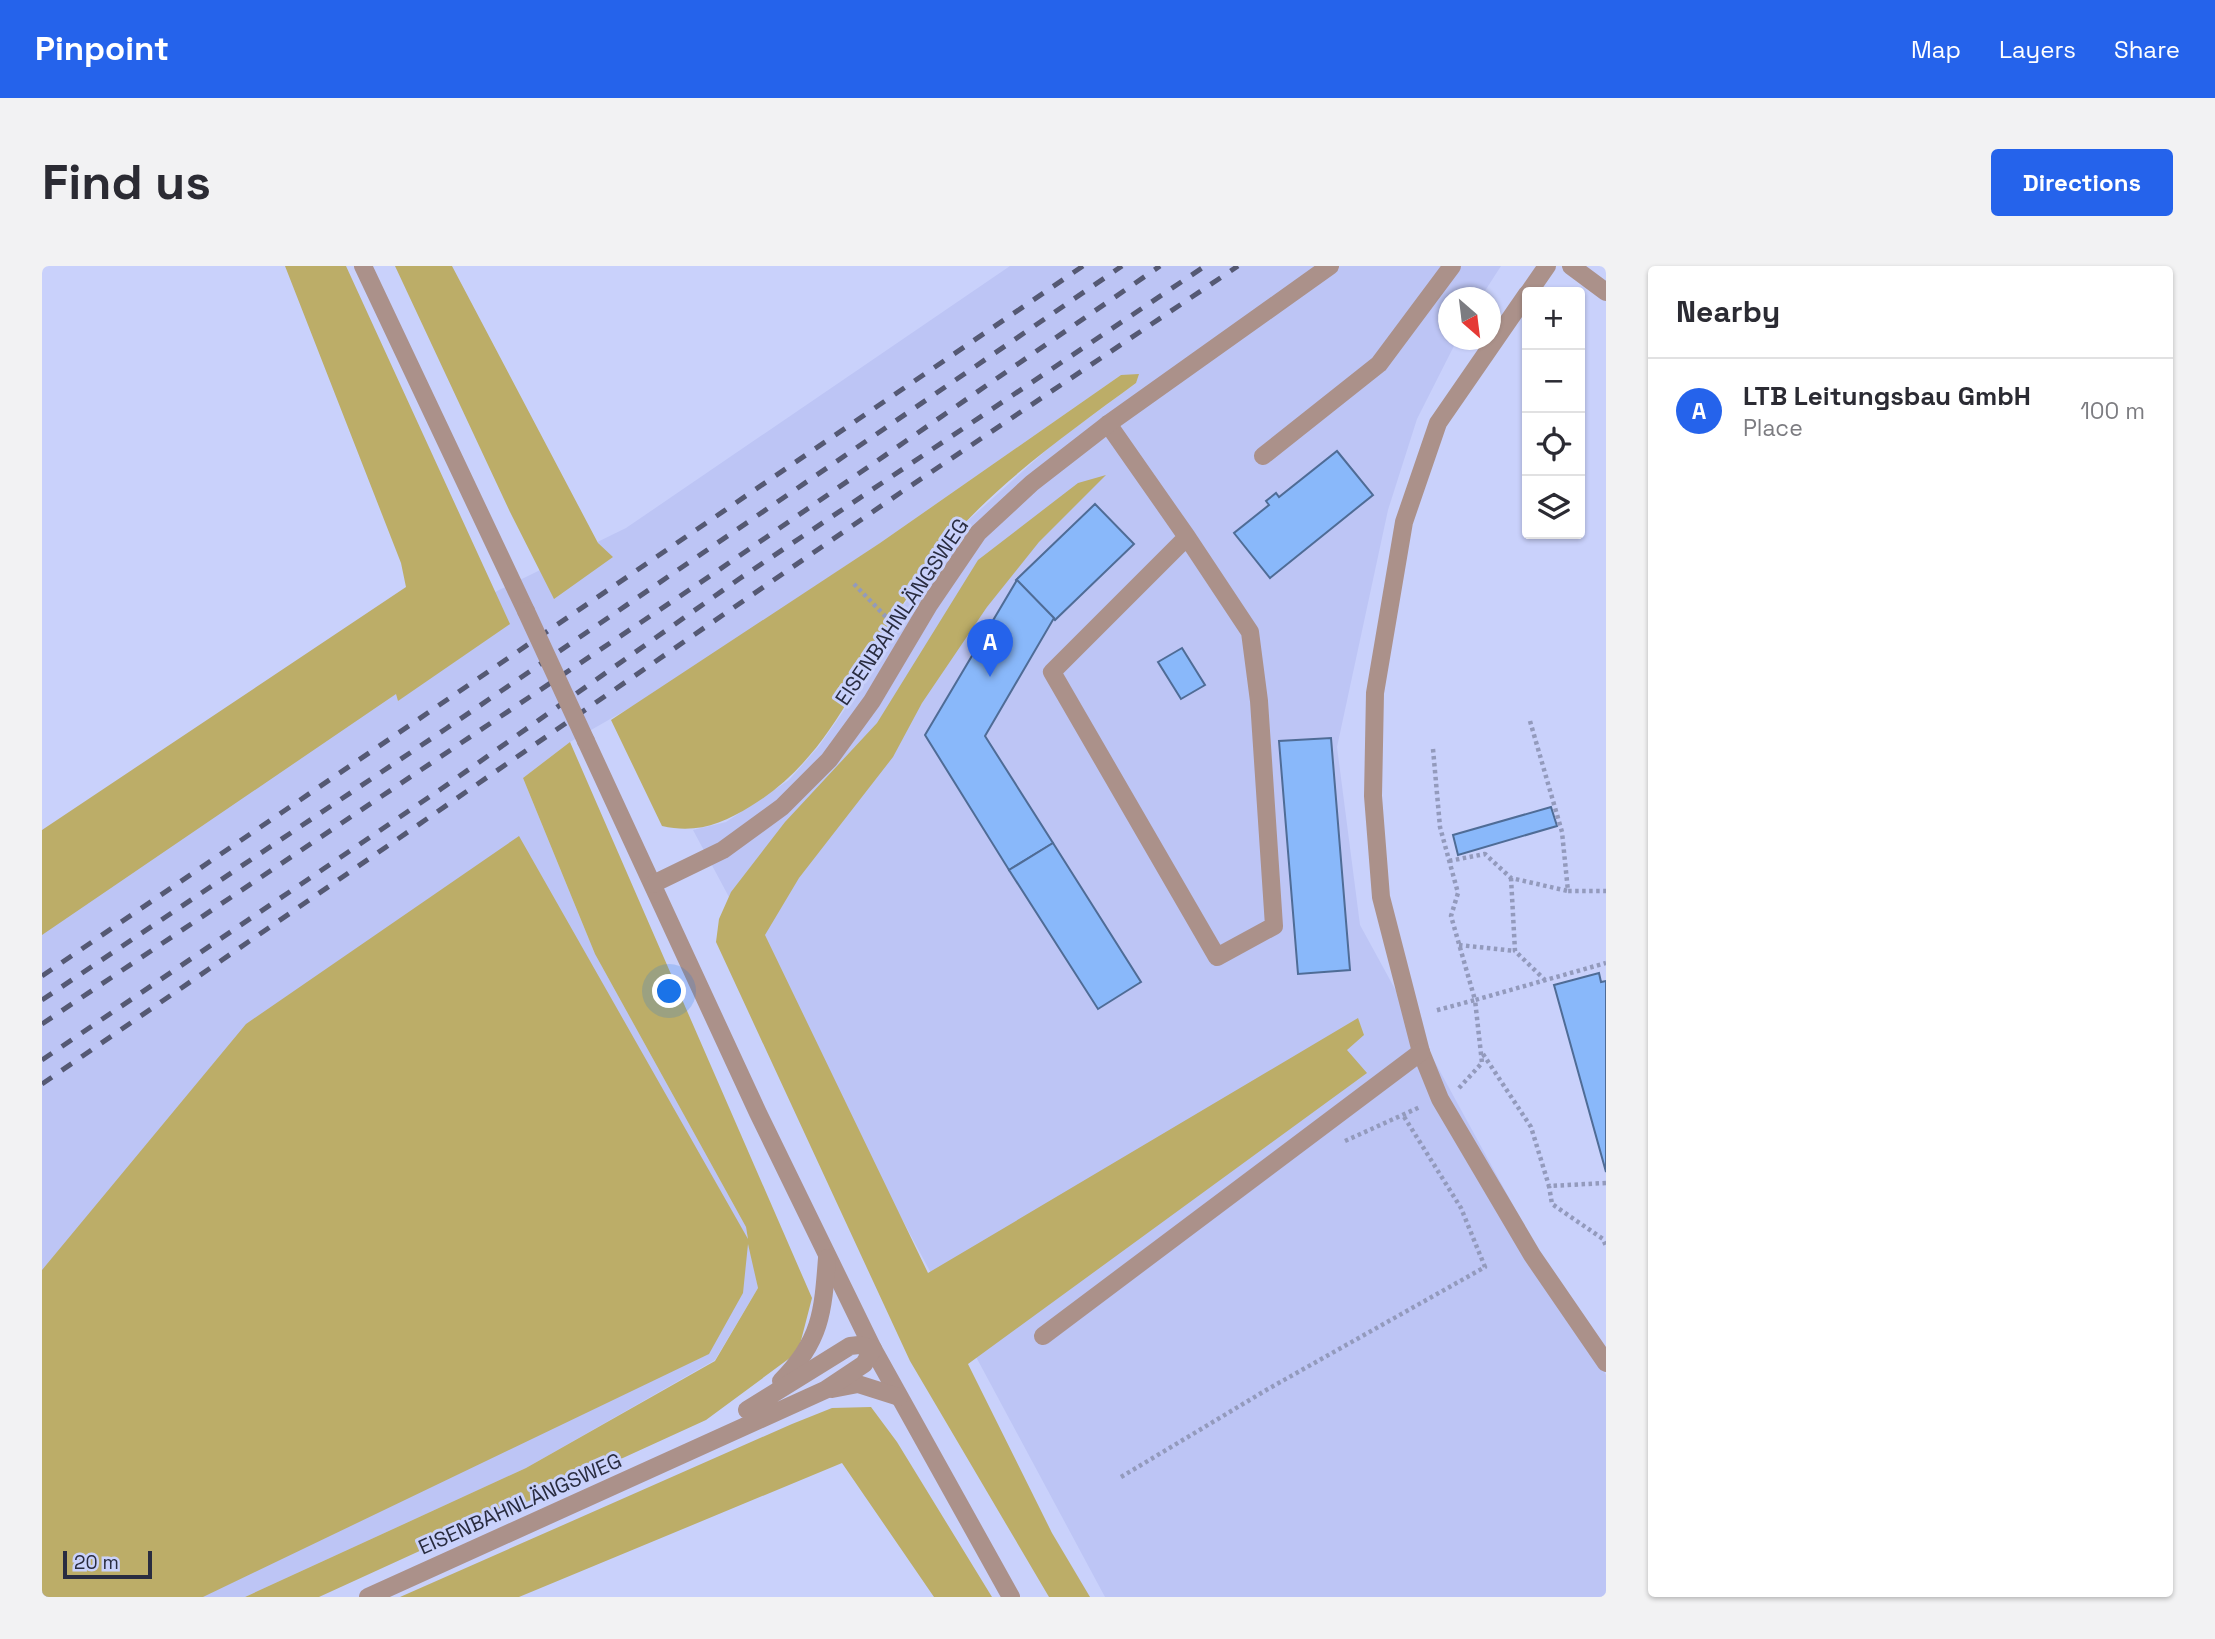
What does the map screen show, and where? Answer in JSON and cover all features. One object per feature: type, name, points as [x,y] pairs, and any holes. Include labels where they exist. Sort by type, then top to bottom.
[{"type":"street","points":[[363,266],[827,1255],[873,1349],[1011,1597]]},
{"type":"street","name":"EISENBAHNLÄNGSWEG","points":[[653,884],[723,849],[782,807],[829,760],[872,701],[929,605],[978,533],[1032,483],[1108,425],[1330,266]]},
{"type":"street","points":[[1263,456],[1379,364],[1452,266]]},
{"type":"street","points":[[1532,287],[1547,266]]},
{"type":"street","points":[[1571,266],[1606,292]]},
{"type":"street","points":[[1522,302],[1438,424],[1404,522],[1375,693],[1373,796],[1381,897],[1421,1052],[1447,1111],[1532,1255],[1606,1363]]},
{"type":"street","points":[[1108,425],[1187,537],[1250,632],[1259,701],[1274,926],[1217,957],[1052,672],[1187,537]]},
{"type":"street","points":[[1043,1336],[1421,1052]]},
{"type":"street","points":[[747,1410],[808,1351],[823,1314],[827,1255]]},
{"type":"street","points":[[690,1451],[747,1410],[850,1346],[873,1349]]},
{"type":"street","points":[[690,1451],[825,1390],[864,1364],[873,1349]]},
{"type":"street","points":[[825,1390],[859,1384],[899,1397]]},
{"type":"street","name":"EISENBAHNLÄNGSWEG","points":[[368,1597],[690,1451]]},
{"type":"path","points":[[854,584],[896,627]]},
{"type":"path","points":[[1530,721],[1562,832],[1568,891]]},
{"type":"path","points":[[1411,1018],[1475,1000],[1451,916],[1458,893],[1440,827],[1433,749]]},
{"type":"path","points":[[1449,861],[1485,853],[1511,878],[1568,891],[1606,891]]},
{"type":"path","points":[[1511,878],[1515,951]]},
{"type":"path","points":[[1459,944],[1515,951],[1545,980]]},
{"type":"path","points":[[1481,1051],[1531,1127],[1552,1204],[1603,1239],[1606,1246]]},
{"type":"path","points":[[1121,1477],[1485,1267],[1461,1208],[1403,1115]]},
{"type":"path","points":[[1549,1186],[1606,1183]]},
{"type":"shaded area","points":[[285,266],[346,266],[510,624],[398,701],[396,694],[42,935],[42,830],[406,587],[401,563]]},
{"type":"shaded area","points":[[395,266],[452,266],[598,543],[613,557],[554,599],[510,512]]},
{"type":"shaded area","points":[[1010,266],[1501,266],[1487,287],[1438,287],[1438,350],[1452,350],[1417,419],[1388,510],[1337,747],[1360,925],[1606,1375],[1606,1597],[1105,1597],[693,830],[726,822],[789,780],[819,746],[852,699],[898,613],[963,525],[1052,445],[1136,383],[1121,375],[880,543],[654,694],[570,742],[523,778],[595,954],[746,1227],[758,1288],[715,1360],[526,1468],[245,1597],[42,1597],[42,897],[497,591],[626,528]]},
{"type":"shaded area","points":[[1139,374],[1136,383],[1002,487],[955,535],[904,603],[836,720],[819,744],[777,788],[730,818],[708,826],[686,829],[662,826],[611,720],[880,543],[1121,375]]},
{"type":"shaded area","points":[[1106,475],[1039,542],[987,607],[922,703],[893,757],[799,878],[765,935],[928,1273],[1358,1018],[1364,1035],[1347,1050],[1367,1073],[968,1364],[1052,1533],[1090,1597],[1049,1597],[910,1361],[716,942],[719,919],[731,892],[785,822],[877,723],[978,560],[1078,483]]},
{"type":"shaded area","points":[[570,742],[812,1298],[798,1352],[706,1420],[319,1597],[245,1597],[526,1468],[715,1361],[758,1288],[748,1244],[743,1293],[709,1354],[203,1597],[42,1597],[42,1270],[246,1024],[519,836],[748,1239],[746,1227],[595,954],[523,778]]},
{"type":"shaded area","points":[[871,1407],[897,1442],[992,1597],[934,1597],[842,1463],[519,1597],[400,1597],[792,1424],[832,1408]]},
{"type":"building","points":[[1337,451],[1373,495],[1270,578],[1234,533],[1269,505],[1266,501],[1276,493],[1279,497]]},
{"type":"building","points":[[1095,504],[1134,544],[1055,620],[1016,580]]},
{"type":"building","points":[[1017,580],[1054,618],[985,736],[1053,843],[1009,870],[925,735]]},
{"type":"building","points":[[1182,648],[1205,685],[1181,699],[1158,662]]},
{"type":"building","points":[[1331,738],[1350,970],[1298,974],[1279,741]]},
{"type":"building","points":[[1551,807],[1557,826],[1458,855],[1453,835]]},
{"type":"building","points":[[1053,843],[1141,982],[1098,1009],[1009,870]]},
{"type":"building","points":[[1599,973],[1601,982],[1606,981],[1606,1172],[1554,985]]},
{"type":"railway","points":[[42,976],[1083,266]]},
{"type":"railway","points":[[42,1000],[447,728],[1122,266]]},
{"type":"railway","points":[[42,1024],[710,576],[1160,266]]},
{"type":"railway","points":[[42,1060],[441,789],[739,579],[1205,266]]},
{"type":"railway","points":[[42,1084],[900,493],[1238,266]]},
{"type":"place","name":"LTB Leitungsbau GmbH","points":[[990,677]]}]
